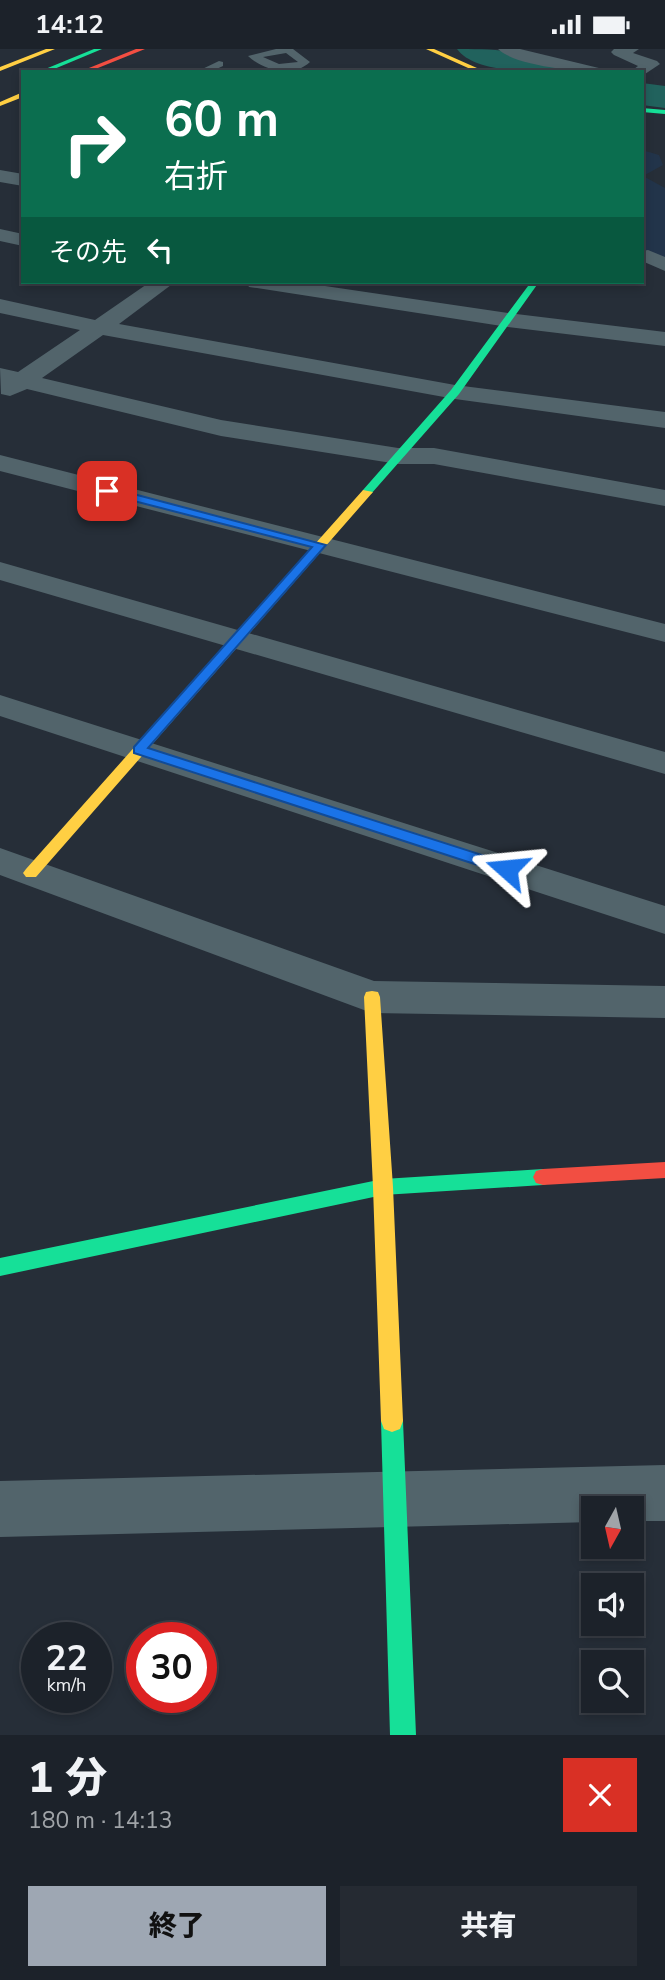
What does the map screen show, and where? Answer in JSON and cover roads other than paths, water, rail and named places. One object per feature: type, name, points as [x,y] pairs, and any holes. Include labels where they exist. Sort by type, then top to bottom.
[{"type":"main road","points":[[0,52],[8,49]]},
{"type":"main road","points":[[0,69],[52,49]]},
{"type":"main road","points":[[46,70],[99,49]]},
{"type":"main road","points":[[87,70],[142,49]]},
{"type":"main road","points":[[429,49],[477,70]]},
{"type":"main road","points":[[128,70],[162,55]]},
{"type":"main road","points":[[0,88],[21,80]]},
{"type":"main road","points":[[0,106],[21,96]]},
{"type":"main road","points":[[0,106],[21,101]]},
{"type":"main road","points":[[644,110],[665,112]]},
{"type":"main road","points":[[16,867],[139,750],[455,392],[534,284]]},
{"type":"main road","points":[[372,997],[383,1187],[403,1735]]},
{"type":"main road","points":[[0,1267],[383,1187],[665,1170]]},
{"type":"street","points":[[505,49],[588,70]]},
{"type":"street","points":[[619,50],[634,60],[652,64],[644,70]]},
{"type":"street","points":[[644,74],[665,77]]},
{"type":"street","points":[[0,176],[21,180]]},
{"type":"street","points":[[0,235],[21,240]]},
{"type":"street","points":[[0,396],[11,377],[98,327],[161,284]]},
{"type":"street","points":[[285,284],[326,287],[508,320],[665,339]]},
{"type":"street","points":[[0,306],[98,327],[455,392],[665,420]]},
{"type":"street","points":[[11,377],[221,428],[398,456],[434,456],[665,498]]},
{"type":"street","points":[[0,463],[665,633]]},
{"type":"street","points":[[0,571],[665,763]]},
{"type":"street","points":[[0,705],[665,920]]},
{"type":"street","points":[[16,867],[372,997],[665,1002]]},
{"type":"street","points":[[0,1509],[665,1493]]},
{"type":"lane","points":[[206,70],[219,64]]},
{"type":"waterway","points":[[474,49],[538,70]]},
{"type":"waterway","points":[[644,94],[665,97]]}]
